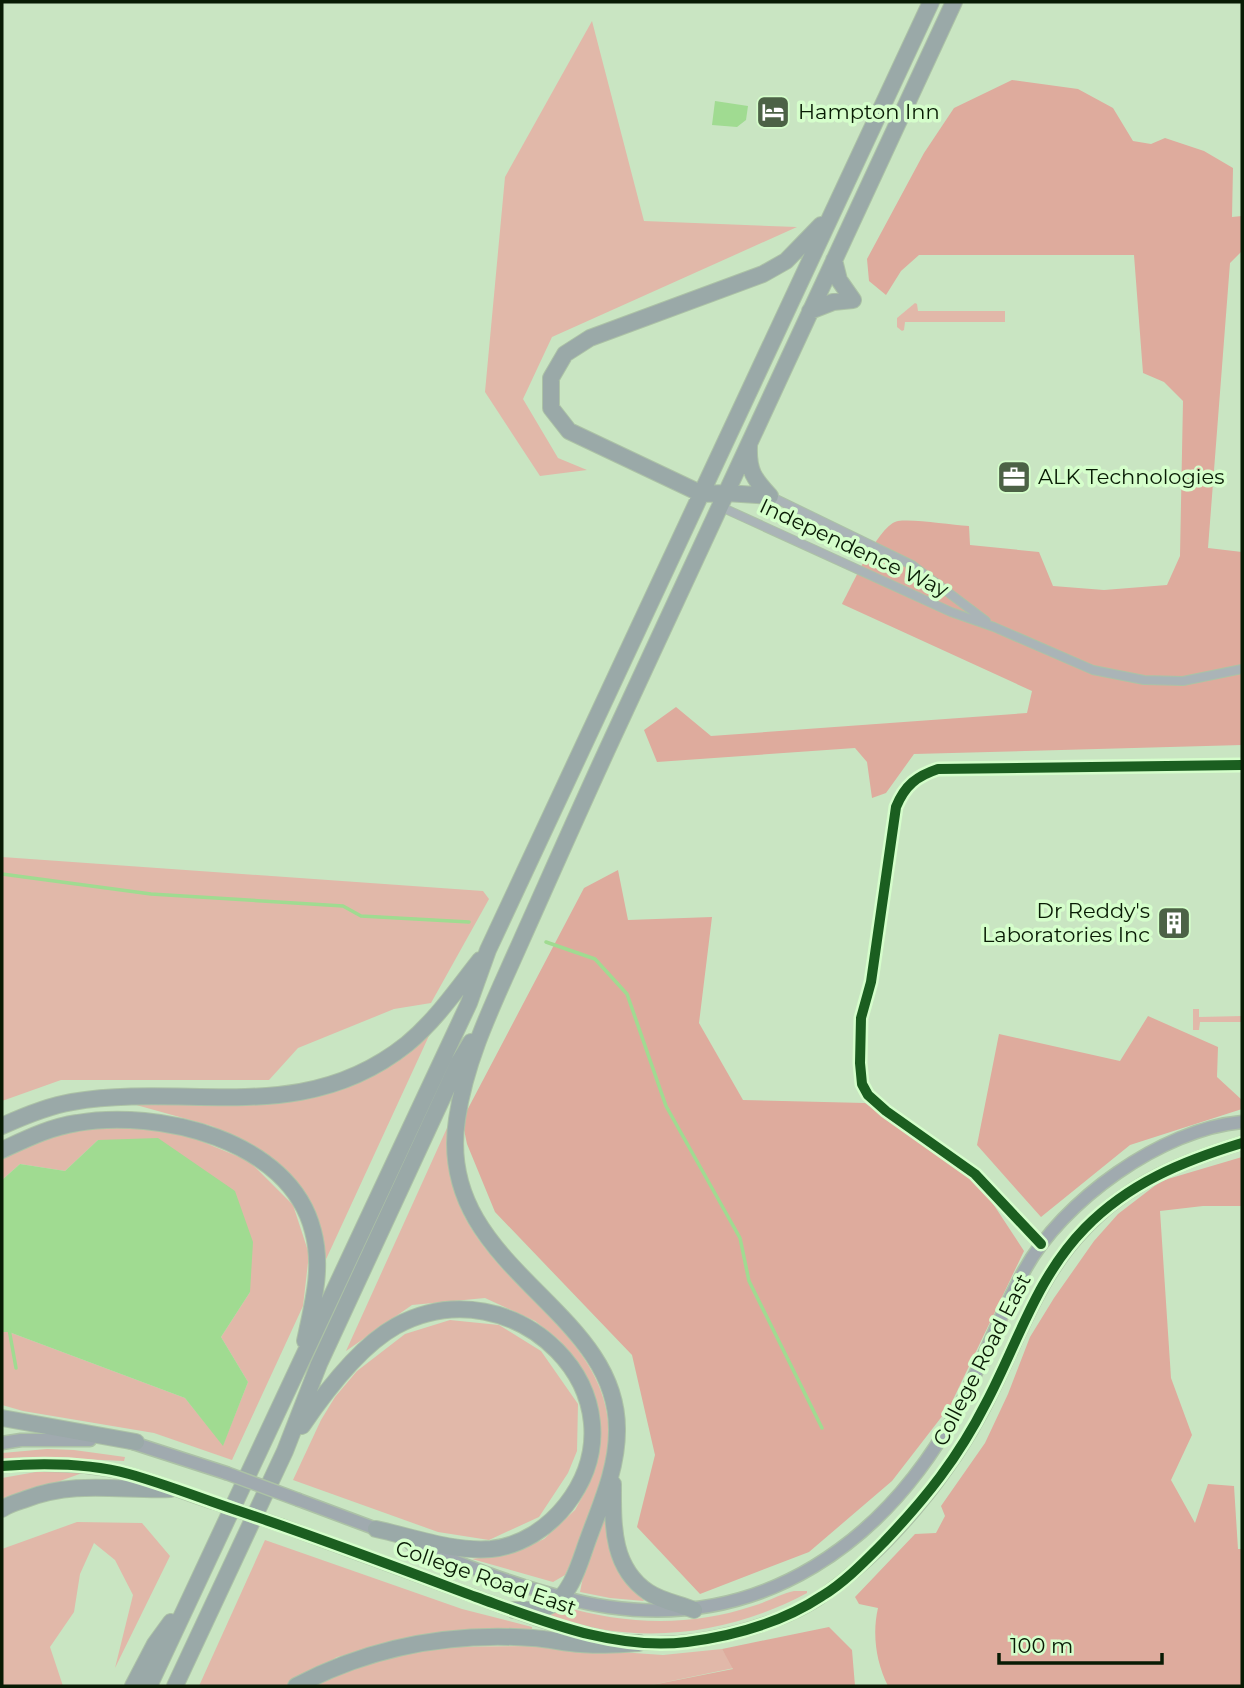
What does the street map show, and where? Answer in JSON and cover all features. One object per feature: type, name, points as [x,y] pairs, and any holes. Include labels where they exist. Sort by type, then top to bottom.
[{"type":"highway","points":[[149,1686],[302,1358],[334,1297],[469,1003],[488,950],[931,2]]},
{"type":"highway","points":[[694,1610],[649,1593],[633,1579],[621,1561],[613,1531],[613,1471],[617,1429],[614,1402],[602,1370],[585,1344],[494,1247],[477,1223],[456,1168],[456,1121],[469,1070],[489,1013],[954,2]]},
{"type":"highway","points":[[770,496],[723,500],[702,494],[569,430],[551,408],[551,378],[565,354],[590,338],[763,274],[786,261],[828,219]]},
{"type":"highway","points":[[810,312],[833,302],[853,300],[839,280],[834,260]]},
{"type":"highway","points":[[749,444],[748,464],[755,479],[770,496]]},
{"type":"highway","points":[[2,1126],[71,1102],[106,1098],[261,1098],[303,1092],[336,1083],[373,1066],[407,1044],[437,1014],[488,950]]},
{"type":"highway","points":[[175,1686],[285,1451],[319,1364],[459,1062],[489,1013]]},
{"type":"highway","points":[[2,1150],[33,1135],[76,1123],[117,1119],[161,1121],[198,1130],[258,1158],[288,1185],[302,1203],[313,1228],[318,1255],[318,1277],[302,1358]]},
{"type":"highway","points":[[285,1451],[319,1401],[365,1351],[395,1327],[426,1314],[462,1308],[502,1314],[534,1330],[555,1346],[576,1374],[588,1405],[592,1436],[587,1466],[577,1492],[555,1520],[522,1541],[493,1549],[463,1549],[376,1529]]},
{"type":"highway","points":[[2,1418],[136,1442]]},
{"type":"highway","points":[[514,1610],[547,1608],[562,1597],[578,1565],[613,1471]]},
{"type":"highway","points":[[2,1510],[41,1493],[73,1488],[105,1486],[135,1490],[171,1489]]},
{"type":"highway","points":[[133,1686],[155,1644],[195,1588]]},
{"type":"highway","points":[[296,1686],[328,1669],[384,1650],[446,1638],[492,1636],[582,1644],[639,1643]]},
{"type":"street","name":"Independence Way","points":[[770,496],[912,565],[994,627]]},
{"type":"street","name":"Independence Way","points":[[723,500],[951,612],[994,627],[1093,670],[1144,680],[1183,681],[1242,669]]},
{"type":"street","points":[[1041,1244],[975,1174],[887,1111],[868,1095],[862,1084],[861,1018],[871,982],[896,807],[901,793],[911,782],[939,769],[1242,765]]},
{"type":"street","name":"College Road East","points":[[2,1443],[64,1438],[136,1442],[376,1529],[457,1563],[562,1597],[609,1607],[654,1611],[694,1610],[731,1602],[762,1592],[830,1558],[893,1503],[935,1446],[957,1410],[1024,1270],[1041,1244],[1095,1190],[1125,1166],[1154,1150],[1196,1133],[1242,1122]]},
{"type":"street","name":"College Road East","points":[[2,1466],[52,1465],[127,1473],[584,1633],[639,1643],[685,1642],[730,1634],[766,1623],[823,1596],[865,1561],[923,1500],[957,1455],[988,1402],[1045,1279],[1085,1228],[1113,1203],[1167,1169],[1242,1143]]},
{"type":"shaded area","points":[[592,21],[644,221],[797,227],[552,337],[523,399],[558,458],[587,470],[540,476],[485,392],[505,177]]},
{"type":"shaded area","points":[[1012,80],[1078,89],[1113,108],[1133,141],[1151,144],[1165,138],[1204,151],[1233,168],[1232,217],[1242,216],[1242,251],[1230,263],[1208,548],[1242,552],[1242,745],[914,754],[886,793],[872,798],[867,762],[855,748],[657,762],[644,730],[676,707],[711,736],[1027,713],[1032,691],[842,604],[875,544],[891,525],[898,521],[969,526],[970,545],[1039,552],[1053,586],[1104,590],[1167,585],[1180,556],[1183,401],[1164,382],[1143,373],[1134,255],[919,255],[901,271],[886,295],[869,281],[867,259],[924,153],[954,108]]},
{"type":"shaded area","points":[[715,101],[748,106],[746,120],[737,127],[712,125]]},
{"type":"shaded area","points":[[915,303],[918,311],[1005,311],[1005,322],[905,322],[902,331],[897,327],[897,318]]},
{"type":"shaded area","points":[[2,857],[483,891],[489,899],[431,1003],[394,1009],[298,1048],[269,1080],[61,1080],[2,1101]]},
{"type":"shaded area","points":[[618,870],[628,920],[712,917],[699,1023],[743,1100],[865,1103],[980,1184],[1024,1251],[950,1406],[892,1481],[809,1552],[700,1594],[637,1527],[655,1455],[632,1355],[495,1212],[467,1144],[462,1120],[584,888]]},
{"type":"shaded area","points":[[1193,1009],[1199,1009],[1199,1017],[1242,1016],[1242,1022],[1200,1022],[1199,1030],[1193,1030]]},
{"type":"shaded area","points":[[1148,1016],[1218,1047],[1217,1077],[1242,1100],[1242,1109],[1130,1145],[1041,1217],[977,1145],[999,1034],[1120,1061]]},
{"type":"shaded area","points":[[433,1027],[322,1268],[300,1190],[266,1153],[212,1126],[129,1103],[326,1091],[381,1071]]},
{"type":"shaded area","points":[[162,1125],[249,1161],[293,1205],[309,1254],[303,1306],[232,1460],[154,1433],[2,1405],[2,1332],[9,1332],[185,1398],[223,1445],[248,1382],[221,1337],[250,1292],[98,1140],[65,1171],[20,1164],[2,1180],[2,1158],[74,1126]]},
{"type":"shaded area","points":[[447,1128],[455,1188],[467,1221],[486,1250],[580,1353],[597,1382],[607,1414],[608,1451],[598,1492],[565,1575],[553,1582],[472,1559],[500,1555],[544,1539],[575,1510],[586,1490],[600,1446],[599,1422],[593,1395],[577,1362],[559,1340],[535,1321],[485,1298],[412,1305],[346,1351]]},
{"type":"shaded area","points":[[158,1138],[235,1191],[253,1242],[250,1292],[221,1337],[248,1382],[223,1446],[185,1398],[9,1332],[2,1332],[2,1180],[20,1164],[65,1171],[98,1140]]},
{"type":"shaded area","points":[[1242,1157],[1242,1206],[1203,1206],[1160,1211],[1171,1378],[1192,1435],[1171,1480],[1195,1523],[1208,1484],[1234,1486],[1238,1549],[1242,1549],[1242,1686],[888,1686],[876,1648],[878,1608],[859,1604],[855,1597],[915,1534],[936,1533],[945,1516],[941,1506],[985,1443],[1030,1337],[1054,1298],[1094,1241],[1118,1214],[1161,1181]]},
{"type":"shaded area","points":[[450,1320],[499,1325],[541,1351],[578,1404],[577,1451],[568,1473],[539,1517],[489,1540],[438,1532],[293,1480],[321,1420],[335,1397],[357,1371],[405,1334]]},
{"type":"shaded area","points":[[47,1449],[125,1457],[124,1461],[36,1457],[2,1460],[2,1453]]},
{"type":"shaded area","points":[[47,1470],[85,1472],[2,1502],[2,1478]]},
{"type":"shaded area","points":[[607,1510],[609,1545],[614,1560],[644,1601],[580,1592],[584,1572]]},
{"type":"shaded area","points":[[77,1522],[142,1523],[170,1556],[115,1668],[133,1595],[115,1560],[94,1543],[80,1574],[74,1612],[50,1647],[63,1686],[2,1686],[2,1549]]},
{"type":"shaded area","points":[[265,1540],[462,1609],[532,1627],[532,1631],[439,1632],[337,1657],[288,1686],[199,1686]]},
{"type":"shaded area","points":[[794,1591],[807,1593],[745,1619],[680,1632],[614,1631],[548,1615],[562,1606],[634,1620],[706,1618]]},
{"type":"shaded area","points":[[829,1627],[852,1650],[855,1686],[647,1686],[733,1669],[722,1649]]},
{"type":"shaded area","points":[[532,1646],[663,1655],[722,1649],[734,1668],[647,1686],[313,1686],[331,1676],[420,1647]]},
{"type":"waterway","points":[[2,874],[151,894],[343,906],[361,916],[469,922]]},
{"type":"waterway","points":[[546,942],[595,959],[627,994],[666,1106],[740,1238],[749,1281],[822,1428]]},
{"type":"waterway","points":[[9,1329],[16,1368]]},
{"type":"cycle path","points":[[1041,1244],[975,1174],[886,1111],[868,1095],[862,1084],[861,1018],[871,982],[896,807],[912,782],[938,769],[1242,765]]},
{"type":"cycle path","points":[[2,1466],[66,1465],[129,1474],[553,1624],[606,1638],[660,1644],[740,1632],[807,1605],[847,1578],[914,1509],[964,1442],[1053,1268],[1085,1228],[1120,1198],[1158,1175],[1242,1143]]},
{"type":"place","name":"Hampton Inn","points":[[773,112]]},
{"type":"place","name":"ALK Technologies","points":[[1014,477]]},
{"type":"place","name":"Dr Reddy's Laboratories Inc","points":[[1174,923]]}]
